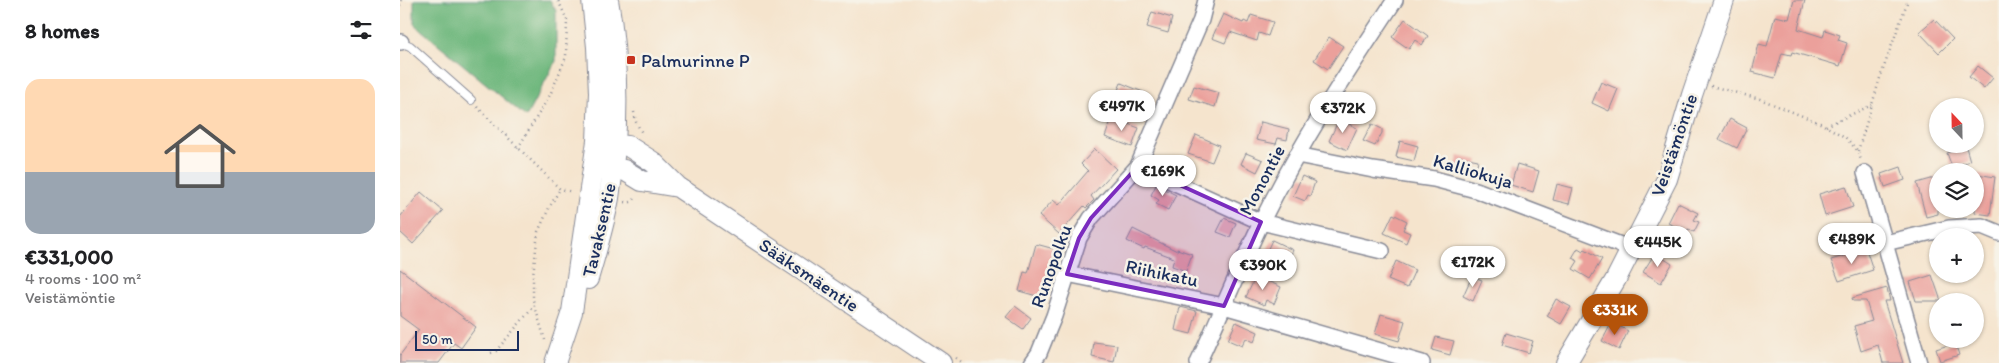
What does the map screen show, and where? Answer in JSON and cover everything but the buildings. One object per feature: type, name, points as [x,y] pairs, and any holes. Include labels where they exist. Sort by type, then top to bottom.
[{"type":"street","points":[[592,0],[597,46],[599,93],[606,143]]},
{"type":"street","points":[[604,165],[614,49],[608,0]]},
{"type":"street","name":"Runopolku","points":[[1032,363],[1039,353],[1054,316],[1079,238],[1092,218],[1138,166],[1201,20],[1206,0]]},
{"type":"street","name":"Monontie","points":[[1198,363],[1261,222],[1297,155],[1333,93],[1395,0]]},
{"type":"street","name":"Veistämöntie","points":[[1566,363],[1616,279],[1667,179],[1696,82],[1724,0]]},
{"type":"street","name":"Sääksmäentie","points":[[606,143],[628,146],[653,162],[678,187],[941,363]]},
{"type":"street","name":"Kalliokuja","points":[[1297,155],[1373,170],[1434,179],[1476,190],[1631,250]]},
{"type":"street","name":"Sääksmäentie","points":[[604,165],[624,170],[642,182],[678,187]]},
{"type":"street","name":"Tavaksentie","points":[[555,363],[572,312],[599,197],[604,165]]},
{"type":"street","points":[[1138,166],[1261,222],[1382,252]]},
{"type":"street","points":[[1865,173],[1919,363]]},
{"type":"street","points":[[1885,244],[1950,228],[1982,226],[1999,233]]},
{"type":"street","name":"Riihikatu","points":[[1067,274],[1224,306],[1422,363]]},
{"type":"lane","points":[[400,42],[410,46],[471,100]]},
{"type":"path","points":[[400,6],[401,0]]},
{"type":"path","points":[[518,148],[550,95],[566,57],[567,20],[558,0]]},
{"type":"path","points":[[1858,150],[1908,0]]},
{"type":"path","points":[[1696,82],[1760,99],[1826,126],[1845,137],[1858,150],[1865,173]]},
{"type":"path","points":[[471,100],[560,189],[630,203],[634,200],[642,182]]},
{"type":"path","points":[[1826,126],[1872,105]]},
{"type":"path","points":[[545,342],[535,305],[533,274],[538,232],[548,208],[560,189]]},
{"type":"path","points":[[491,353],[496,351],[535,305]]},
{"type":"highlighted area","points":[[1138,166],[1261,222],[1224,306],[1067,274],[1079,238],[1091,218]]},
{"type":"shaded area","points":[[400,316],[419,330],[400,355]]},
{"type":"green space","points":[[414,0],[550,0],[556,11],[556,61],[526,117],[414,24]]},
{"type":"place","name":"Palmurinne P","points":[[631,60]]}]
